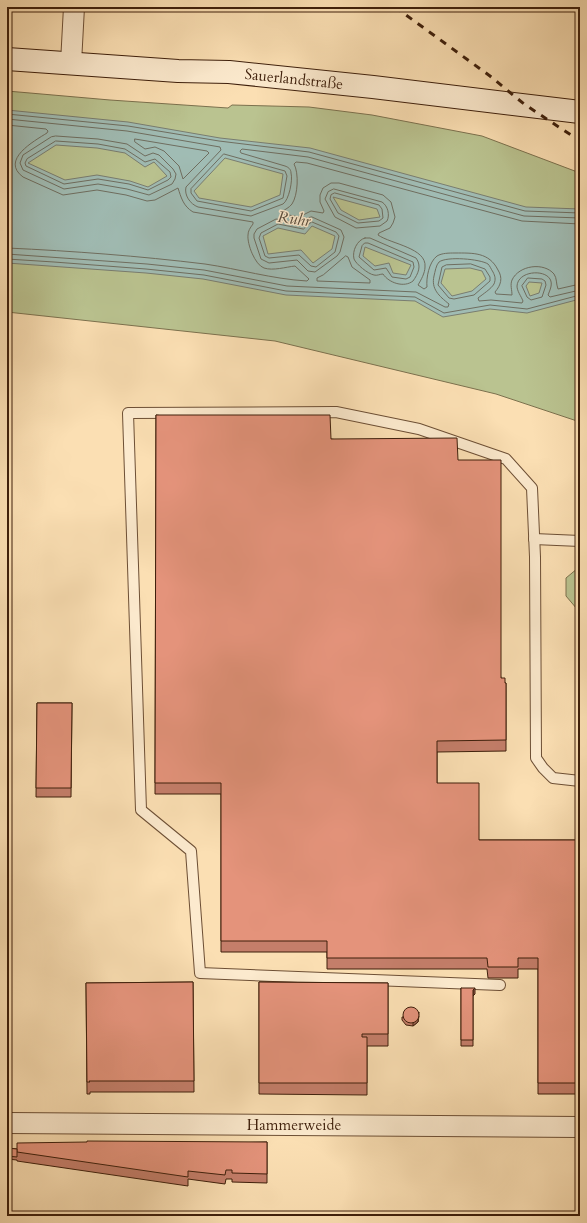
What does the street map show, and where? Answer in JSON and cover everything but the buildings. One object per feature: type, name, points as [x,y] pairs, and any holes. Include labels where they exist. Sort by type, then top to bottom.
[{"type":"street","points":[[71,63],[74,7]]},
{"type":"street","name":"Sauerlandstraße","points":[[7,58],[178,71],[229,72],[373,87],[580,112]]},
{"type":"street","name":"Hammerweide","points":[[7,1123],[580,1127]]},
{"type":"lane","points":[[500,985],[200,973],[191,850],[141,810],[128,413],[336,412],[419,429],[506,459],[532,488],[534,539],[536,758],[553,778],[580,781]]},
{"type":"lane","points":[[534,539],[580,541]]},
{"type":"green space","points":[[7,91],[228,108],[232,105],[309,107],[372,115],[482,136],[580,173],[580,422],[496,394],[275,341],[7,312]]},
{"type":"green space","points":[[580,568],[580,609],[577,609],[566,596],[566,578]]},
{"type":"water","name":"Ruhr","points":[[7,110],[128,122],[220,138],[310,148],[526,207],[580,209],[580,299],[527,313],[490,309],[443,317],[415,301],[286,295],[203,279],[146,273],[7,263]],"holes":[[[56,145],[97,148],[125,153],[145,167],[154,162],[167,176],[148,187],[130,181],[97,175],[65,180],[28,163]],[[225,158],[283,174],[280,195],[251,207],[199,198],[194,191]],[[333,197],[377,209],[380,217],[359,220],[341,210]],[[312,226],[335,236],[332,249],[313,263],[301,250],[268,254],[263,236],[278,228],[305,234]],[[365,247],[411,265],[406,275],[393,273],[389,263],[375,266],[363,256]],[[470,268],[482,271],[486,279],[472,291],[452,296],[441,283],[445,269]],[[529,282],[542,283],[539,293],[530,296],[526,286]]]},
{"type":"railway","points":[[395,7],[490,76],[524,104],[580,141]]}]
